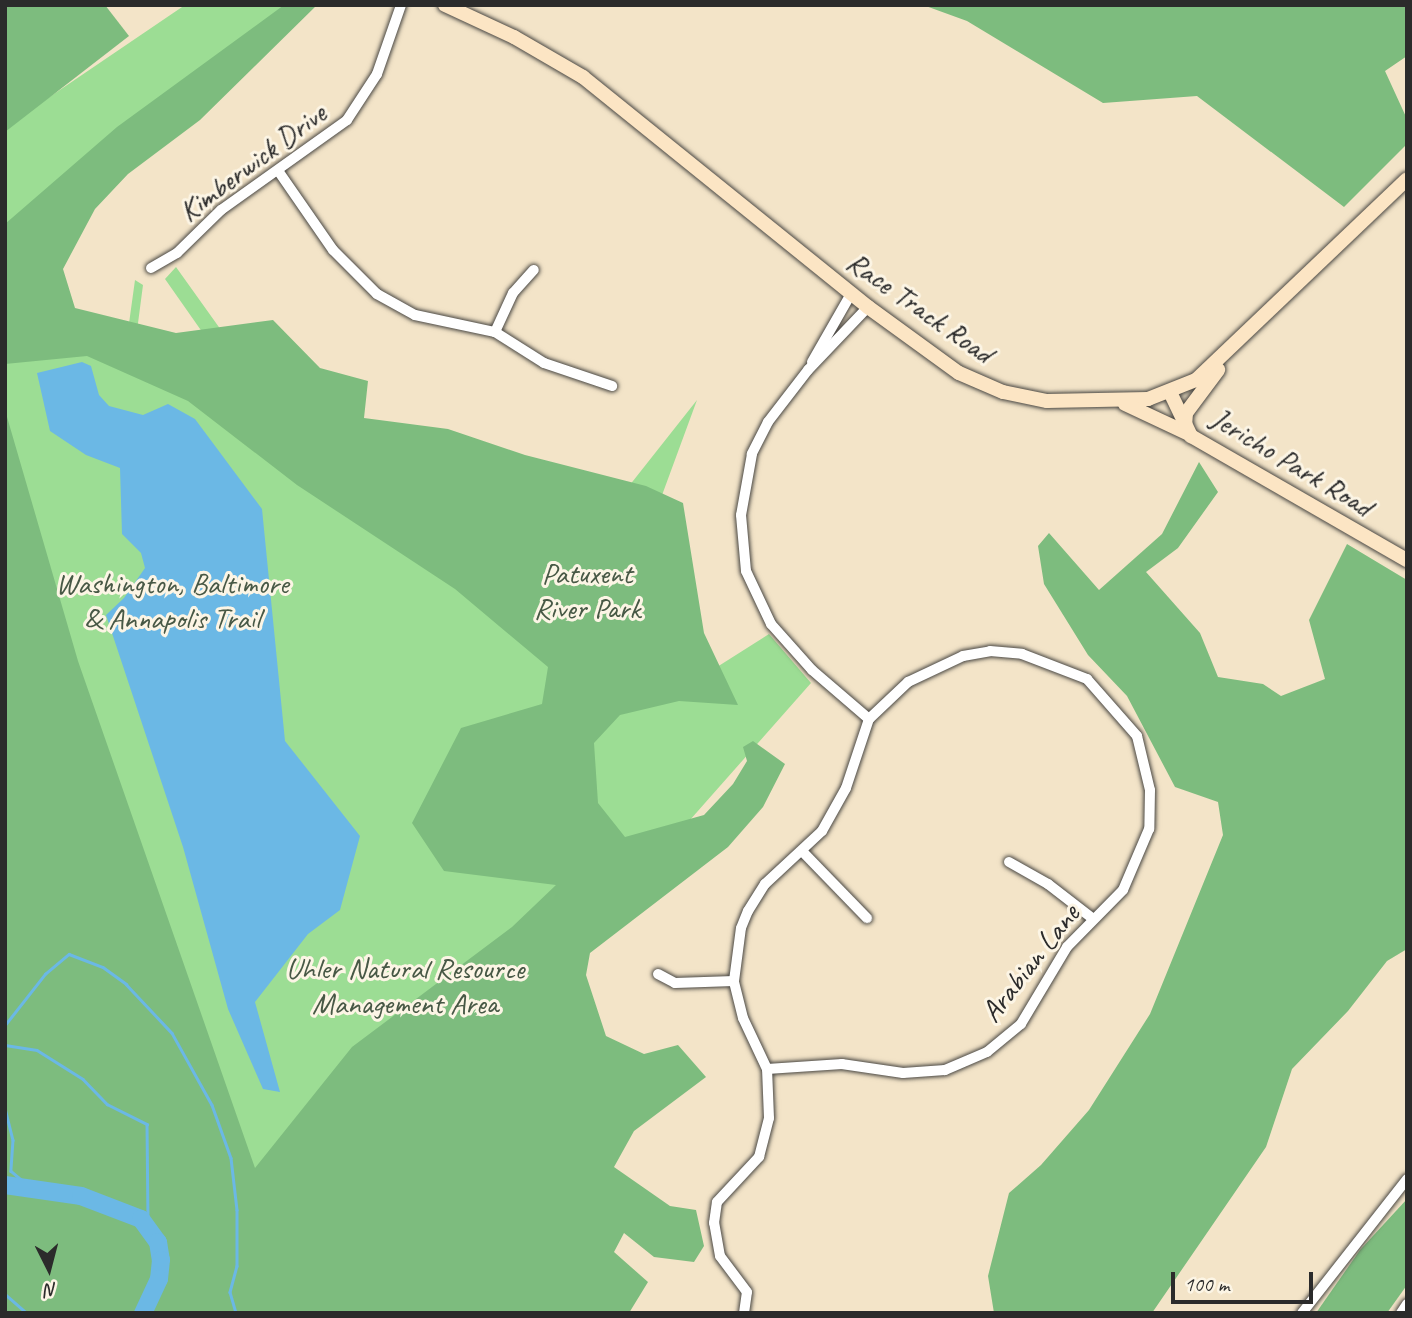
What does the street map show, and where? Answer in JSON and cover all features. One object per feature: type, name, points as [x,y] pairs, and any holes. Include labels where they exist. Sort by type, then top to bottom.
[{"type":"street","name":"Kimberwick Drive","points":[[151,268],[177,253],[204,224],[335,131],[357,108],[384,57],[401,5]]},
{"type":"street","name":"Race Track Road","points":[[445,5],[514,37],[583,77],[868,307],[974,382],[1046,401],[1110,402],[1170,392],[1196,380],[1407,179]]},
{"type":"street","points":[[279,172],[333,250],[377,294],[415,314],[495,332],[544,363],[612,386]]},
{"type":"street","points":[[495,332],[513,293],[534,271]]},
{"type":"street","points":[[808,370],[851,293]]},
{"type":"street","points":[[868,307],[808,370],[768,422],[752,454],[741,515],[744,562],[751,587],[780,637],[869,719]]},
{"type":"street","points":[[1188,432],[1186,413],[1226,361],[1229,350]]},
{"type":"street","name":"Jericho Park Road","points":[[1170,392],[1188,432],[1407,560]]},
{"type":"street","points":[[1110,402],[1154,414],[1188,432]]},
{"type":"street","name":"Arabian Lane","points":[[981,652],[1022,654],[1087,679],[1137,736],[1150,801],[1147,836],[1123,890],[1092,918],[1067,947],[1021,1024],[972,1060],[919,1073],[842,1064],[767,1069],[741,1011],[734,981],[738,943],[748,911],[765,884],[803,852],[839,803],[869,719],[908,682],[945,663],[981,652]]},
{"type":"street","points":[[803,852],[867,918]]},
{"type":"street","points":[[1009,862],[1048,884],[1092,918]]},
{"type":"street","points":[[658,974],[676,983],[734,981]]},
{"type":"street","points":[[744,1313],[747,1292],[720,1256],[714,1210],[759,1157],[769,1118],[767,1069]]},
{"type":"street","points":[[1302,1313],[1407,1180]]},
{"type":"street","points":[[1401,1313],[1407,1304]]},
{"type":"green space","points":[[5,5],[105,5],[129,36],[5,132]]},
{"type":"green space","points":[[185,5],[296,5],[103,168],[44,301],[126,345],[135,280],[143,285],[135,346],[219,356],[165,279],[176,267],[251,372],[599,524],[697,400],[647,536],[687,686],[769,634],[811,683],[682,829],[599,870],[509,1313],[5,1101],[5,113],[20,117]]},
{"type":"green space","name":"Patuxent River Park","points":[[284,5],[317,5],[200,120],[128,174],[95,209],[63,269],[75,308],[176,333],[273,320],[320,368],[368,381],[364,418],[448,429],[525,455],[646,486],[683,503],[704,633],[738,705],[679,701],[620,715],[594,743],[598,803],[625,837],[704,815],[733,784],[747,761],[743,747],[753,741],[785,764],[763,807],[728,847],[590,953],[586,975],[606,1036],[644,1054],[678,1045],[706,1077],[634,1131],[614,1167],[670,1206],[696,1210],[704,1246],[694,1262],[654,1257],[624,1233],[614,1252],[648,1282],[629,1313],[5,1313],[5,410],[78,661],[255,1168],[352,1047],[512,927],[556,885],[444,871],[412,823],[461,728],[542,704],[548,667],[455,589],[297,485],[188,401],[87,356],[5,364],[5,224],[117,127]]},
{"type":"green space","points":[[923,5],[1407,5],[1407,56],[1385,71],[1407,119],[1407,144],[1344,207],[1197,96],[1103,103],[967,21]]},
{"type":"green space","points":[[1199,462],[1218,492],[1178,548],[1146,572],[1200,633],[1218,677],[1263,684],[1281,696],[1325,679],[1309,620],[1347,544],[1407,580],[1407,949],[1387,961],[1348,1011],[1292,1069],[1266,1147],[1152,1313],[994,1313],[988,1276],[1009,1193],[1041,1165],[1089,1110],[1150,1014],[1223,835],[1218,802],[1175,787],[1127,696],[1088,655],[1044,584],[1038,546],[1049,533],[1099,590],[1162,534]]},
{"type":"green space","points":[[1407,1199],[1407,1285],[1387,1313],[1316,1313],[1360,1250]]},
{"type":"water","points":[[82,362],[91,366],[99,395],[109,406],[143,415],[168,404],[195,419],[262,509],[285,741],[360,836],[340,910],[308,934],[255,1002],[280,1092],[263,1089],[228,1009],[183,847],[106,615],[124,598],[145,568],[141,553],[122,534],[120,468],[86,455],[50,431],[37,373]]},
{"type":"waterway","points":[[5,1025],[45,974],[69,954],[103,967],[126,984],[172,1033],[212,1105],[231,1158],[237,1210],[237,1266],[230,1292],[236,1313]]},
{"type":"waterway","points":[[5,1045],[37,1050],[83,1079],[107,1104],[147,1124],[148,1226]]},
{"type":"waterway","points":[[5,1108],[13,1140],[11,1171],[35,1191]]},
{"type":"waterway","points":[[5,1185],[81,1196],[141,1219],[158,1242],[161,1260],[159,1279],[143,1313]]},
{"type":"waterway","points":[[5,1294],[27,1313]]},
{"type":"park label","name":"Washington, Baltimore & Annapolis Trail","points":[[172,600]]},
{"type":"park label","name":"Uhler Natural Resource Management Area","points":[[405,985]]}]
